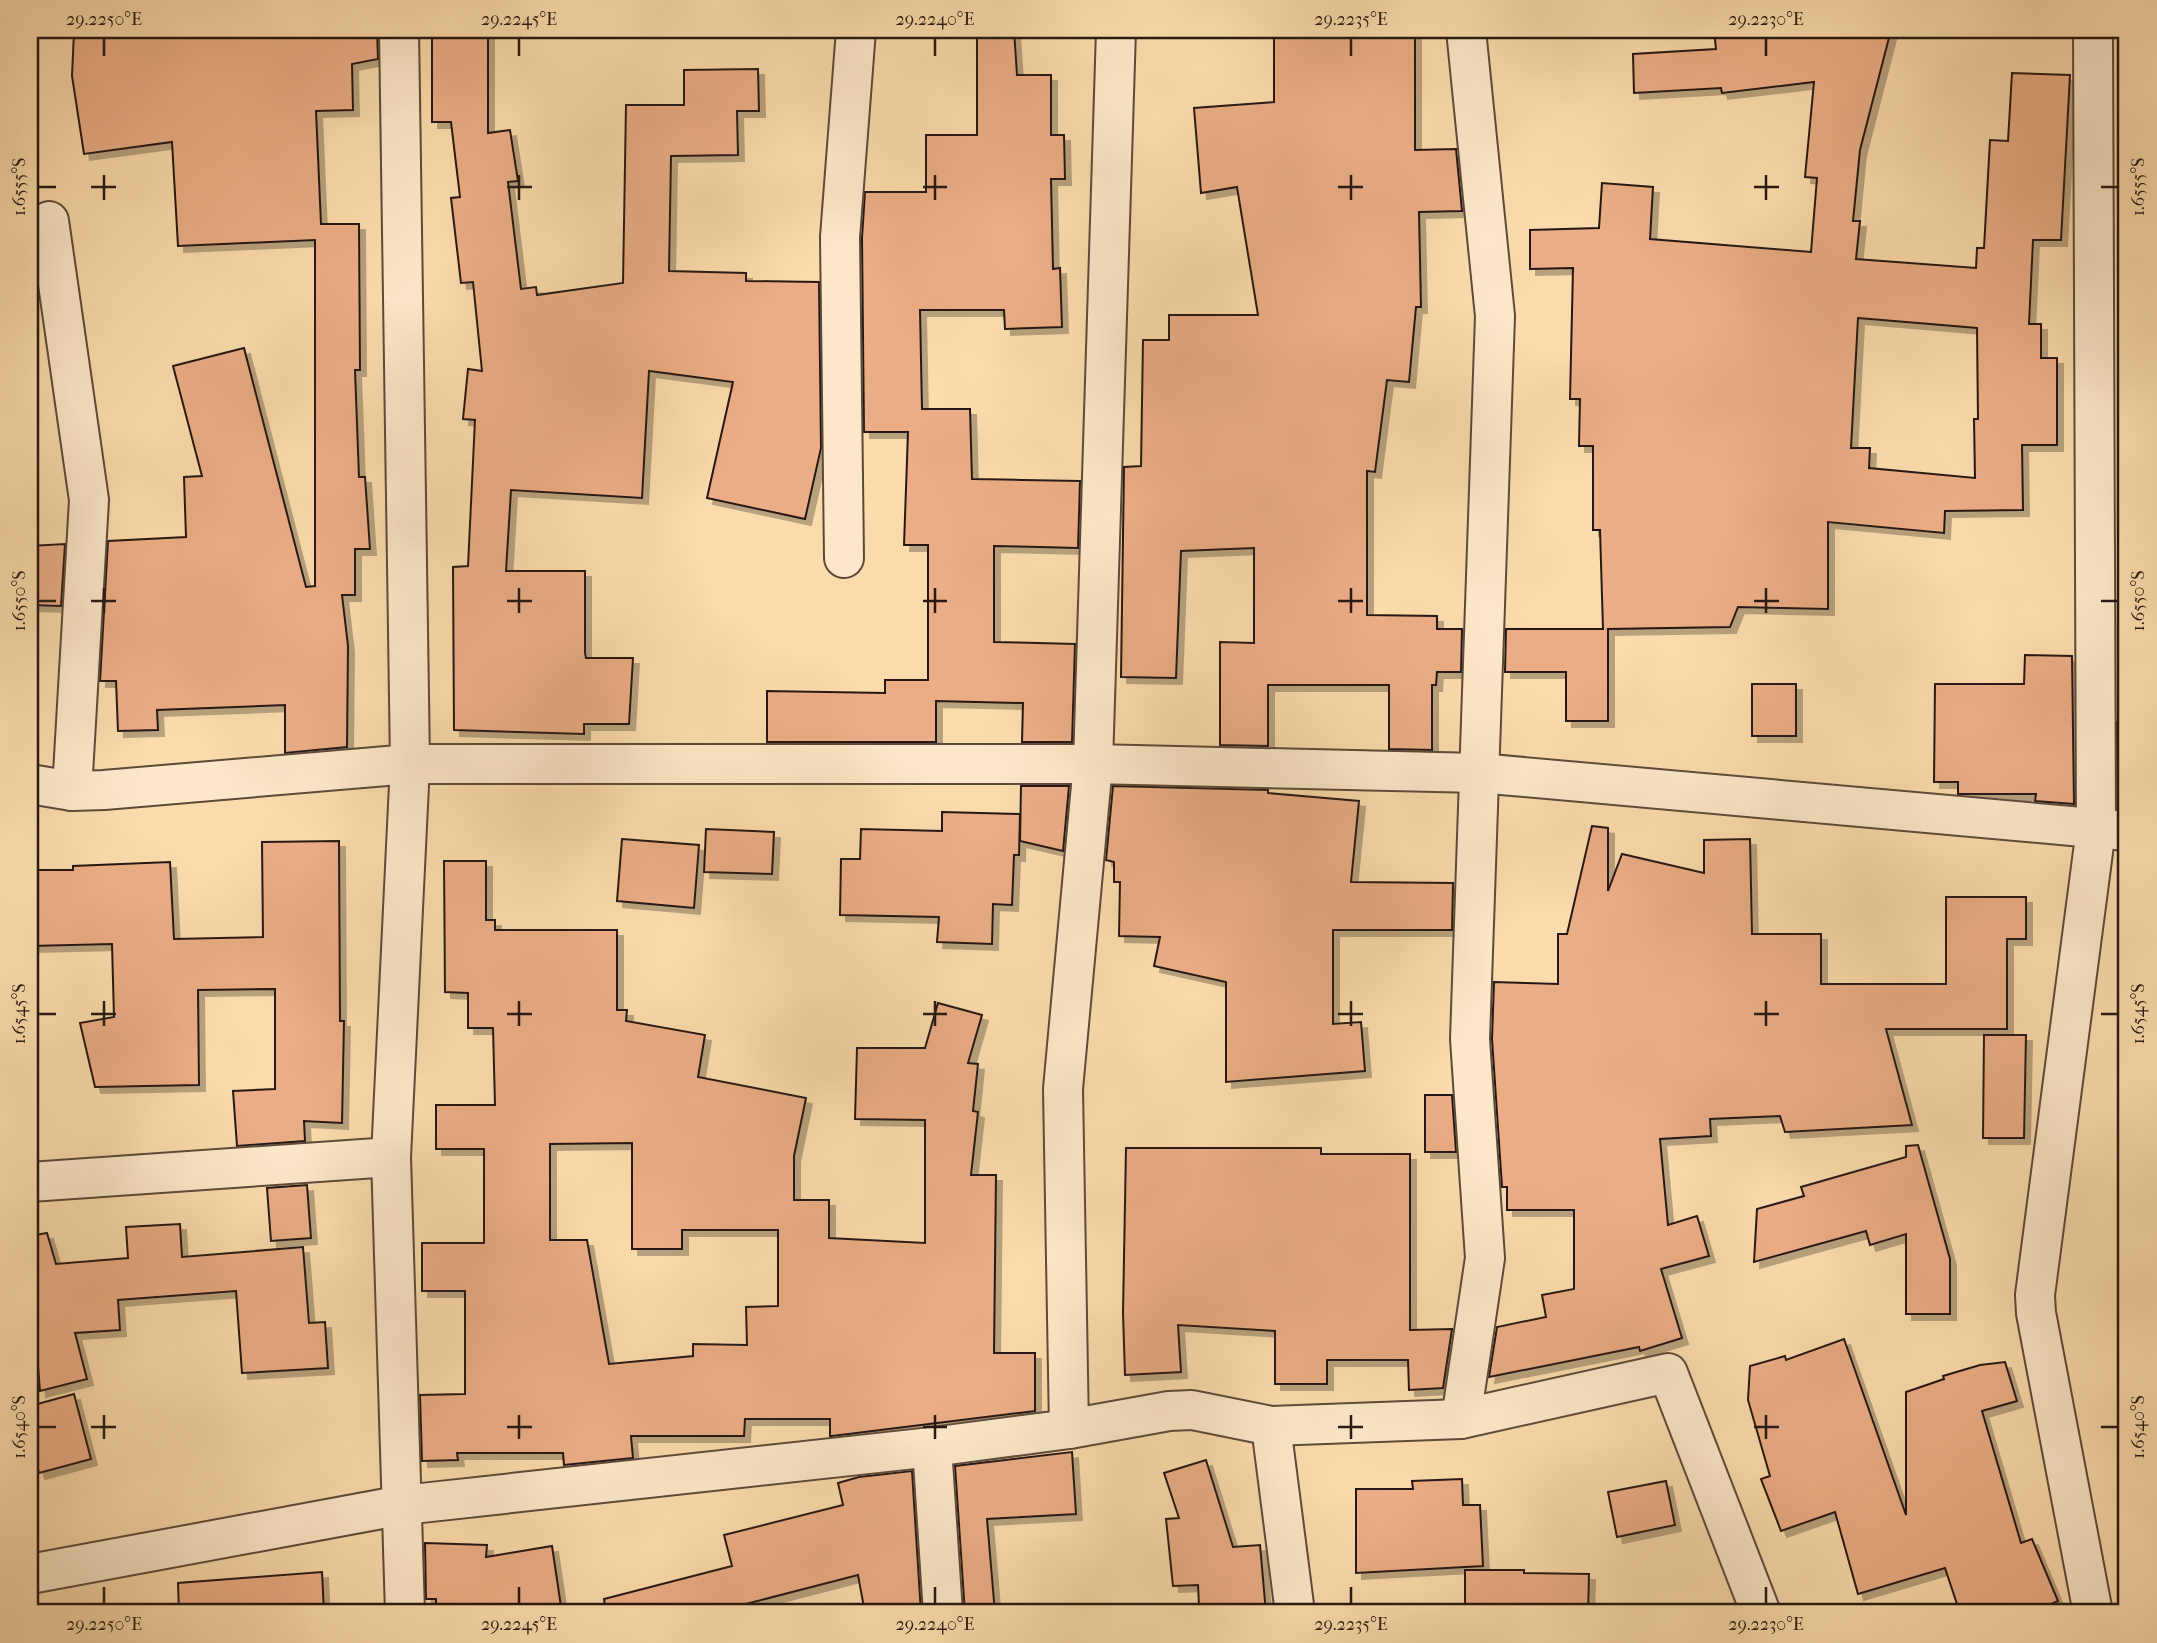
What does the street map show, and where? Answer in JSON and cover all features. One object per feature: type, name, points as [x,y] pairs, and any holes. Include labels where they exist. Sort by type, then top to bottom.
[{"type":"street","points":[[399,30],[410,764],[391,1157],[405,1613]]},
{"type":"street","points":[[844,558],[840,237],[856,30]]},
{"type":"street","points":[[1069,1429],[1063,1089],[1093,764],[1116,30]]},
{"type":"street","points":[[1461,1419],[1485,1258],[1471,1038],[1495,316],[1466,30]]},
{"type":"street","points":[[2093,30],[2112,830],[2035,1296],[2038,1326],[2093,1613]]},
{"type":"street","points":[[49,220],[88,491],[72,791]]},
{"type":"street","points":[[30,784],[72,791],[410,764],[1093,764],[1479,773],[2112,830]]},
{"type":"street","points":[[30,1182],[391,1157]]},
{"type":"street","points":[[30,1574],[403,1504],[932,1447],[1069,1429],[1169,1411],[1192,1410],[1271,1426],[1461,1419],[1668,1373],[1760,1613]]},
{"type":"street","points":[[1271,1426],[1295,1613]]},
{"type":"street","points":[[932,1447],[943,1613]]},
{"type":"building","points":[[156,30],[377,30],[378,59],[352,64],[353,110],[316,111],[321,224],[359,224],[360,370],[355,370],[359,477],[365,477],[370,549],[355,549],[355,595],[342,595],[348,646],[347,747],[285,753],[285,705],[157,710],[158,730],[118,731],[116,681],[100,681],[108,541],[186,537],[184,477],[202,476],[173,366],[244,348],[306,587],[315,586],[315,240],[178,246],[172,142],[84,154],[72,76],[74,32],[156,36]]},
{"type":"building","points":[[432,30],[488,30],[488,133],[510,130],[518,181],[508,182],[521,289],[536,287],[537,295],[623,283],[626,105],[684,105],[684,70],[758,69],[759,111],[737,111],[738,155],[671,156],[669,271],[746,273],[746,281],[819,282],[821,448],[805,519],[707,498],[733,382],[649,371],[642,498],[511,490],[506,571],[585,571],[586,658],[633,658],[629,724],[584,724],[584,734],[454,730],[453,567],[468,566],[475,420],[463,419],[468,369],[482,371],[473,282],[461,283],[451,198],[460,197],[451,122],[432,122]]},
{"type":"building","points":[[977,30],[1014,30],[1017,75],[1051,75],[1051,135],[1064,135],[1065,179],[1051,179],[1053,269],[1060,268],[1062,327],[1005,329],[1004,310],[920,310],[922,409],[970,409],[972,479],[1080,481],[1078,548],[994,546],[994,642],[1075,644],[1072,742],[1022,742],[1023,703],[936,701],[936,742],[767,742],[767,691],[885,693],[885,680],[928,680],[928,545],[904,545],[908,432],[864,432],[862,238],[865,192],[926,192],[926,135],[977,135]]},
{"type":"building","points":[[1354,30],[1415,30],[1415,150],[1456,149],[1462,211],[1419,212],[1421,307],[1416,307],[1409,382],[1387,380],[1375,472],[1367,471],[1367,615],[1437,616],[1437,629],[1462,629],[1461,672],[1437,672],[1436,685],[1432,685],[1432,750],[1389,749],[1389,685],[1268,685],[1268,746],[1220,745],[1220,642],[1254,643],[1254,548],[1181,551],[1176,678],[1121,677],[1124,467],[1141,466],[1143,340],[1169,340],[1169,315],[1258,315],[1237,187],[1201,193],[1194,108],[1274,102],[1274,38],[1354,38]]},
{"type":"building","points":[[1714,30],[1891,30],[1860,150],[1853,221],[1860,221],[1856,259],[1976,268],[1977,248],[1984,248],[1990,140],[2008,141],[2012,73],[2070,75],[2061,240],[2033,240],[2029,324],[2041,324],[2041,358],[2057,358],[2057,445],[2022,445],[2023,510],[1945,511],[1944,533],[1828,522],[1828,609],[1738,607],[1730,627],[1608,629],[1608,721],[1566,721],[1566,672],[1505,672],[1506,629],[1603,629],[1600,530],[1593,530],[1593,446],[1579,446],[1580,399],[1570,399],[1573,268],[1530,269],[1530,230],[1599,228],[1602,183],[1653,187],[1650,239],[1811,252],[1817,178],[1805,177],[1814,82],[1722,93],[1721,88],[1634,93],[1633,54],[1716,49]],"holes":[[[1858,318],[1977,328],[1978,419],[1974,419],[1975,478],[1869,468],[1870,448],[1851,448]]]},
{"type":"building","points":[[65,544],[61,606],[30,605],[30,546]]},
{"type":"building","points":[[2025,655],[2072,656],[2074,804],[2035,801],[2036,794],[1958,794],[1958,782],[1934,782],[1935,684],[2024,684]]},
{"type":"building","points":[[1752,684],[1796,684],[1796,736],[1752,736]]},
{"type":"building","points":[[2117,722],[2127,722],[2127,809],[2118,808]]},
{"type":"building","points":[[1021,786],[1069,786],[1063,851],[1020,841]]},
{"type":"building","points":[[1113,786],[1268,790],[1268,793],[1359,801],[1351,882],[1453,883],[1452,930],[1333,930],[1333,1024],[1361,1022],[1365,1071],[1226,1082],[1226,982],[1154,966],[1160,937],[1119,936],[1120,882],[1114,882],[1114,862],[1106,860]]},
{"type":"building","points":[[942,812],[1020,814],[1019,855],[1014,855],[1012,905],[993,904],[992,944],[937,942],[939,917],[840,915],[841,859],[860,859],[861,829],[942,831]]},
{"type":"building","points":[[1592,826],[1608,828],[1608,891],[1622,854],[1704,873],[1704,840],[1750,839],[1752,934],[1821,934],[1821,984],[1946,984],[1946,897],[2026,897],[2026,939],[2007,939],[2007,1029],[1886,1029],[1912,1125],[1785,1132],[1780,1116],[1710,1119],[1711,1136],[1660,1139],[1668,1225],[1697,1216],[1709,1256],[1661,1269],[1682,1338],[1640,1351],[1639,1347],[1489,1377],[1497,1327],[1546,1317],[1542,1295],[1574,1289],[1574,1210],[1507,1210],[1507,1187],[1502,1187],[1492,1039],[1494,982],[1558,984],[1558,934],[1567,934]]},
{"type":"building","points":[[706,829],[774,832],[772,874],[704,872]]},
{"type":"building","points":[[622,839],[699,845],[694,908],[617,901]]},
{"type":"building","points":[[339,841],[340,1021],[344,1021],[342,1123],[304,1121],[305,1141],[237,1146],[233,1091],[275,1089],[275,989],[198,990],[199,1085],[95,1087],[80,1023],[114,1017],[112,944],[30,946],[30,870],[73,870],[73,866],[170,862],[174,939],[263,937],[262,842]]},
{"type":"building","points":[[444,861],[486,861],[486,920],[495,920],[495,930],[617,930],[617,1010],[627,1010],[626,1021],[705,1035],[698,1077],[806,1098],[794,1156],[794,1200],[829,1200],[829,1238],[925,1243],[925,1120],[855,1119],[857,1048],[925,1048],[938,1003],[982,1015],[968,1063],[978,1064],[973,1111],[978,1112],[971,1175],[996,1175],[994,1353],[1035,1353],[1035,1411],[832,1436],[830,1419],[745,1419],[744,1436],[631,1436],[633,1458],[564,1465],[563,1453],[457,1453],[458,1460],[422,1461],[420,1395],[465,1394],[465,1291],[422,1291],[422,1243],[484,1243],[484,1149],[436,1149],[436,1105],[495,1105],[493,1028],[468,1028],[468,993],[445,992]],"holes":[[[632,1143],[632,1249],[682,1249],[682,1230],[778,1230],[778,1306],[746,1307],[747,1345],[693,1344],[693,1356],[609,1364],[587,1240],[550,1240],[550,1144]]]},
{"type":"building","points":[[1984,1035],[2026,1035],[2024,1138],[1983,1138]]},
{"type":"building","points":[[1425,1095],[1452,1095],[1456,1152],[1425,1152]]},
{"type":"building","points":[[1918,1145],[1950,1259],[1950,1314],[1906,1314],[1906,1234],[1870,1245],[1866,1231],[1754,1262],[1757,1209],[1804,1196],[1801,1187],[1906,1157],[1906,1146]]},
{"type":"building","points":[[1126,1148],[1321,1148],[1321,1154],[1410,1154],[1410,1330],[1452,1329],[1443,1388],[1409,1390],[1408,1360],[1327,1360],[1327,1384],[1275,1384],[1275,1331],[1178,1325],[1181,1372],[1125,1375],[1123,1313]]},
{"type":"building","points":[[307,1185],[311,1238],[271,1241],[267,1188]]},
{"type":"building","points":[[180,1224],[182,1257],[303,1247],[309,1323],[325,1322],[328,1368],[242,1373],[236,1291],[118,1300],[120,1330],[75,1333],[87,1379],[40,1391],[30,1236],[47,1233],[56,1264],[128,1258],[126,1227]]},
{"type":"building","points":[[1844,1339],[1906,1515],[1906,1392],[1944,1379],[1943,1376],[1980,1365],[2005,1362],[2017,1401],[1982,1411],[2021,1543],[2032,1539],[2058,1601],[2031,1613],[1960,1613],[1945,1568],[1858,1594],[1835,1512],[1781,1531],[1761,1479],[1770,1476],[1748,1400],[1750,1366],[1785,1356],[1786,1360]]},
{"type":"building","points":[[74,1394],[91,1459],[39,1473],[30,1438],[30,1406]]},
{"type":"building","points":[[1072,1452],[1076,1514],[987,1519],[995,1613],[965,1613],[955,1466]]},
{"type":"building","points":[[1206,1460],[1233,1547],[1260,1545],[1266,1613],[1224,1613],[1223,1604],[1199,1605],[1198,1585],[1173,1586],[1166,1519],[1179,1518],[1164,1473]]},
{"type":"building","points":[[912,1471],[921,1613],[865,1613],[858,1575],[742,1605],[744,1613],[606,1613],[604,1599],[732,1566],[724,1535],[843,1505],[838,1483],[859,1477]]},
{"type":"building","points":[[1462,1479],[1463,1505],[1480,1505],[1483,1566],[1356,1573],[1356,1489],[1413,1489],[1412,1481]]},
{"type":"building","points":[[1666,1481],[1675,1525],[1617,1537],[1608,1492]]},
{"type":"building","points":[[425,1543],[487,1545],[486,1557],[552,1546],[562,1613],[436,1613],[436,1599],[426,1599]]},
{"type":"building","points":[[1465,1570],[1589,1574],[1588,1613],[1465,1613]]},
{"type":"building","points":[[322,1572],[324,1613],[179,1613],[178,1583]]}]
